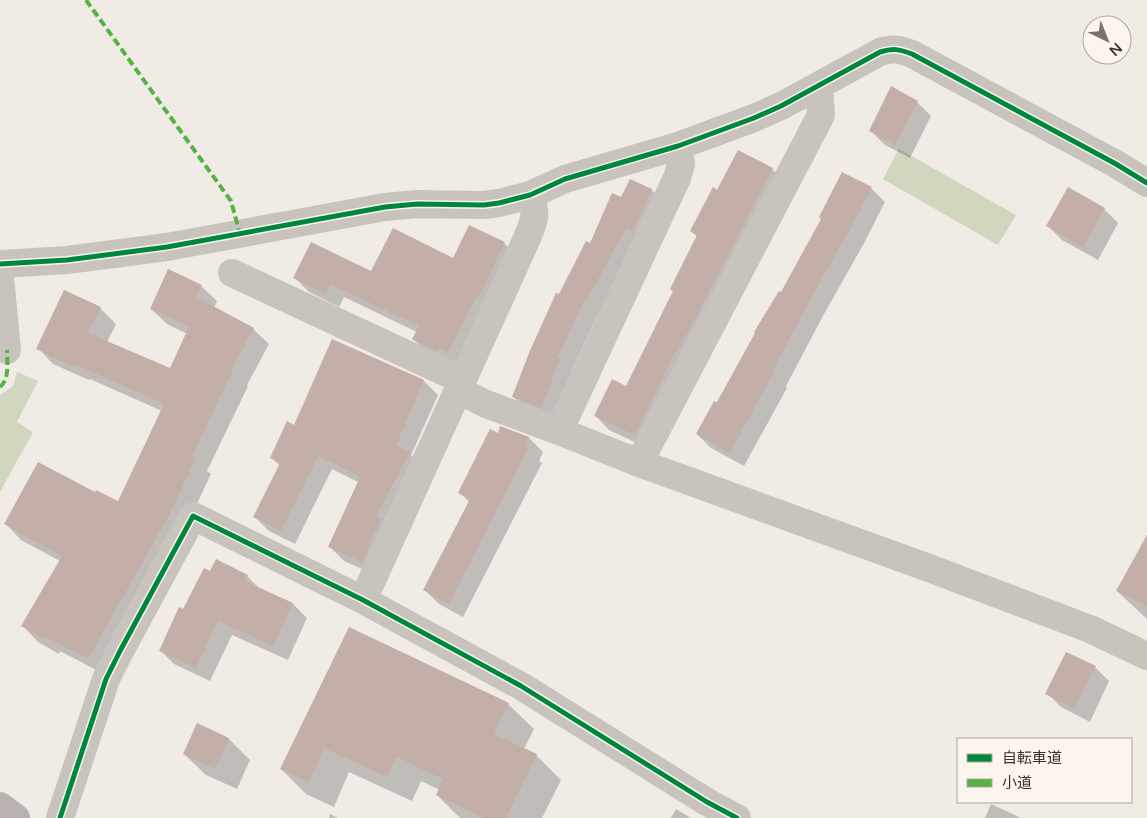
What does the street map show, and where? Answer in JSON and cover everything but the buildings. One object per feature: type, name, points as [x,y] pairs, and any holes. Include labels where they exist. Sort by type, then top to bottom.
[{"type":"main road","points":[[0,806],[16,818]]},
{"type":"street","points":[[0,264],[67,260],[167,247],[385,206],[417,204],[484,205],[499,203],[530,195],[565,179],[678,146],[754,118],[781,106],[880,52],[891,48],[920,58],[1147,183]]},
{"type":"street","points":[[639,463],[821,114],[819,86]]},
{"type":"street","points":[[559,431],[677,178],[681,164],[678,146]]},
{"type":"street","points":[[363,600],[535,220],[534,204],[530,195]]},
{"type":"street","points":[[232,273],[460,385],[486,404],[639,463],[956,578],[1090,629],[1147,656]]},
{"type":"street","points":[[0,277],[7,350]]},
{"type":"street","points":[[60,818],[106,679],[124,642],[193,516],[363,600],[521,686],[707,802],[737,818]]},
{"type":"green space","points":[[899,149],[1016,215],[998,245],[883,179]]},
{"type":"green space","points":[[17,372],[38,381],[17,422],[33,432],[0,492],[0,395],[13,386]]},
{"type":"marked path","points":[[86,0],[231,201],[240,234]]},
{"type":"marked path","points":[[0,387],[7,375],[7,350]]},
{"type":"cycle path","points":[[0,264],[67,260],[167,247],[385,207],[417,204],[484,205],[499,203],[530,195],[565,179],[678,146],[754,118],[781,106],[880,52],[892,50],[900,50],[912,54],[1116,164],[1147,183]]},
{"type":"cycle path","points":[[60,818],[106,679],[193,516],[363,600],[521,686],[707,802],[737,818]]}]
